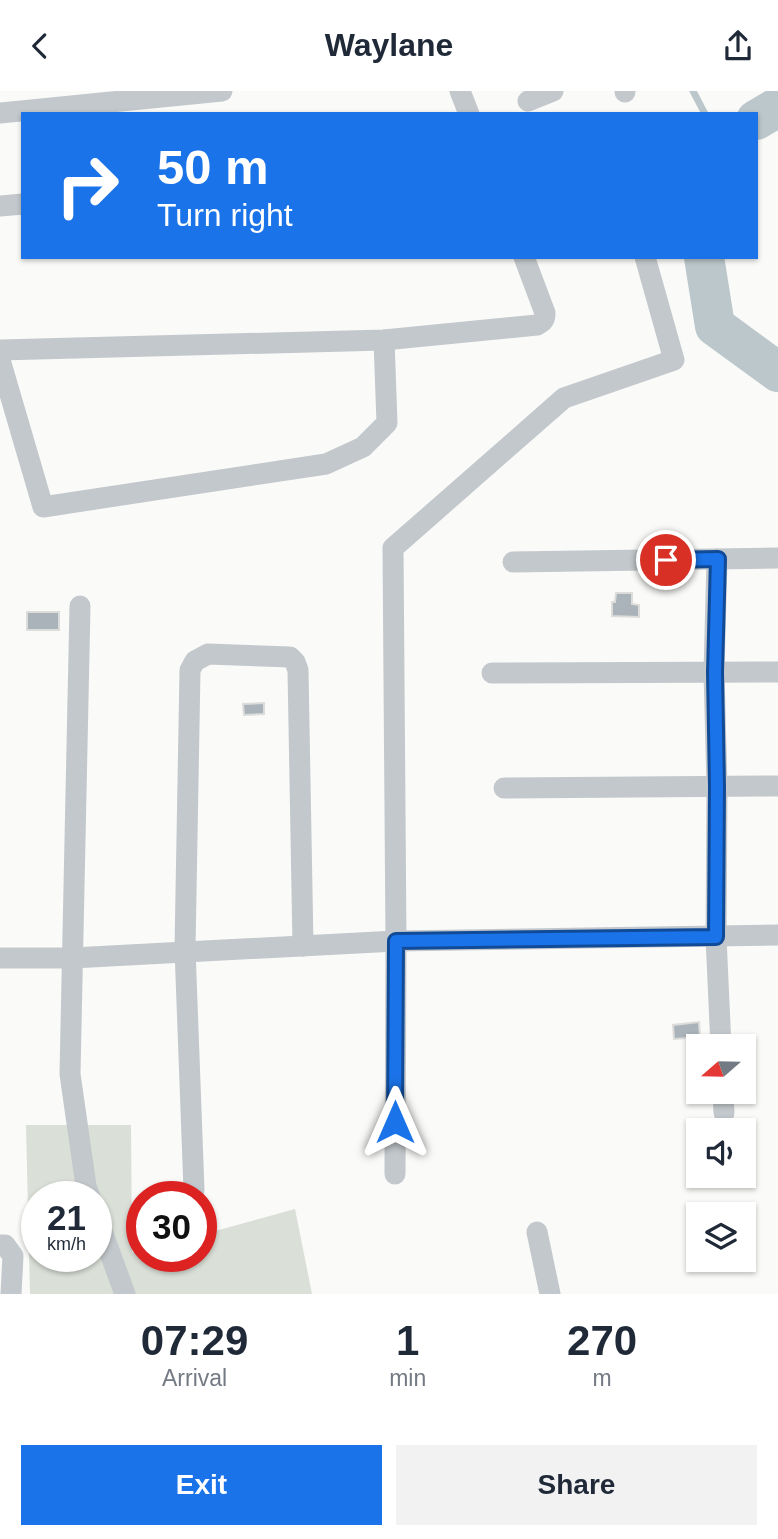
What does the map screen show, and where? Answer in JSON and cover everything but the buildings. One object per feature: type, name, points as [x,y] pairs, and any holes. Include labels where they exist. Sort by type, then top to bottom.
[{"type":"street","points":[[0,113],[222,91]]},
{"type":"street","points":[[460,91],[467,112]]},
{"type":"street","points":[[528,101],[553,91]]},
{"type":"street","points":[[0,206],[21,204]]},
{"type":"street","points":[[0,350],[384,340],[537,325],[543,323],[545,313],[525,259]]},
{"type":"street","points":[[395,1174],[393,548],[564,398],[674,360],[646,259]]},
{"type":"street","points":[[0,360],[43,507],[326,464],[363,447],[387,423],[384,340]]},
{"type":"street","points":[[513,562],[778,558]]},
{"type":"street","points":[[718,559],[715,672],[716,937],[720,1034]]},
{"type":"street","points":[[79,606],[70,1074],[85,1181]]},
{"type":"street","points":[[194,1181],[185,952],[190,670],[195,661],[208,654],[290,657],[298,670],[303,946]]},
{"type":"street","points":[[492,673],[778,672]]},
{"type":"street","points":[[503,788],[778,786]]},
{"type":"street","points":[[0,958],[72,958],[396,941],[778,935]]},
{"type":"street","points":[[537,1232],[550,1294]]},
{"type":"street","points":[[0,1245],[5,1245],[13,1256],[11,1294]]},
{"type":"street","points":[[112,1259],[125,1294]]},
{"type":"shaded area","points":[[26,1125],[131,1125],[131,1181],[126,1181],[126,1272],[217,1272],[217,1231],[295,1209],[312,1294],[30,1294],[29,1272],[112,1272],[112,1181],[27,1181]]},
{"type":"waterway","points":[[693,91],[704,112]]},
{"type":"waterway","points":[[758,119],[778,107]]},
{"type":"waterway","points":[[704,259],[715,326],[778,372]]},
{"type":"route","points":[[395,1122],[396,941],[716,937],[715,672],[718,559],[666,560]]}]
